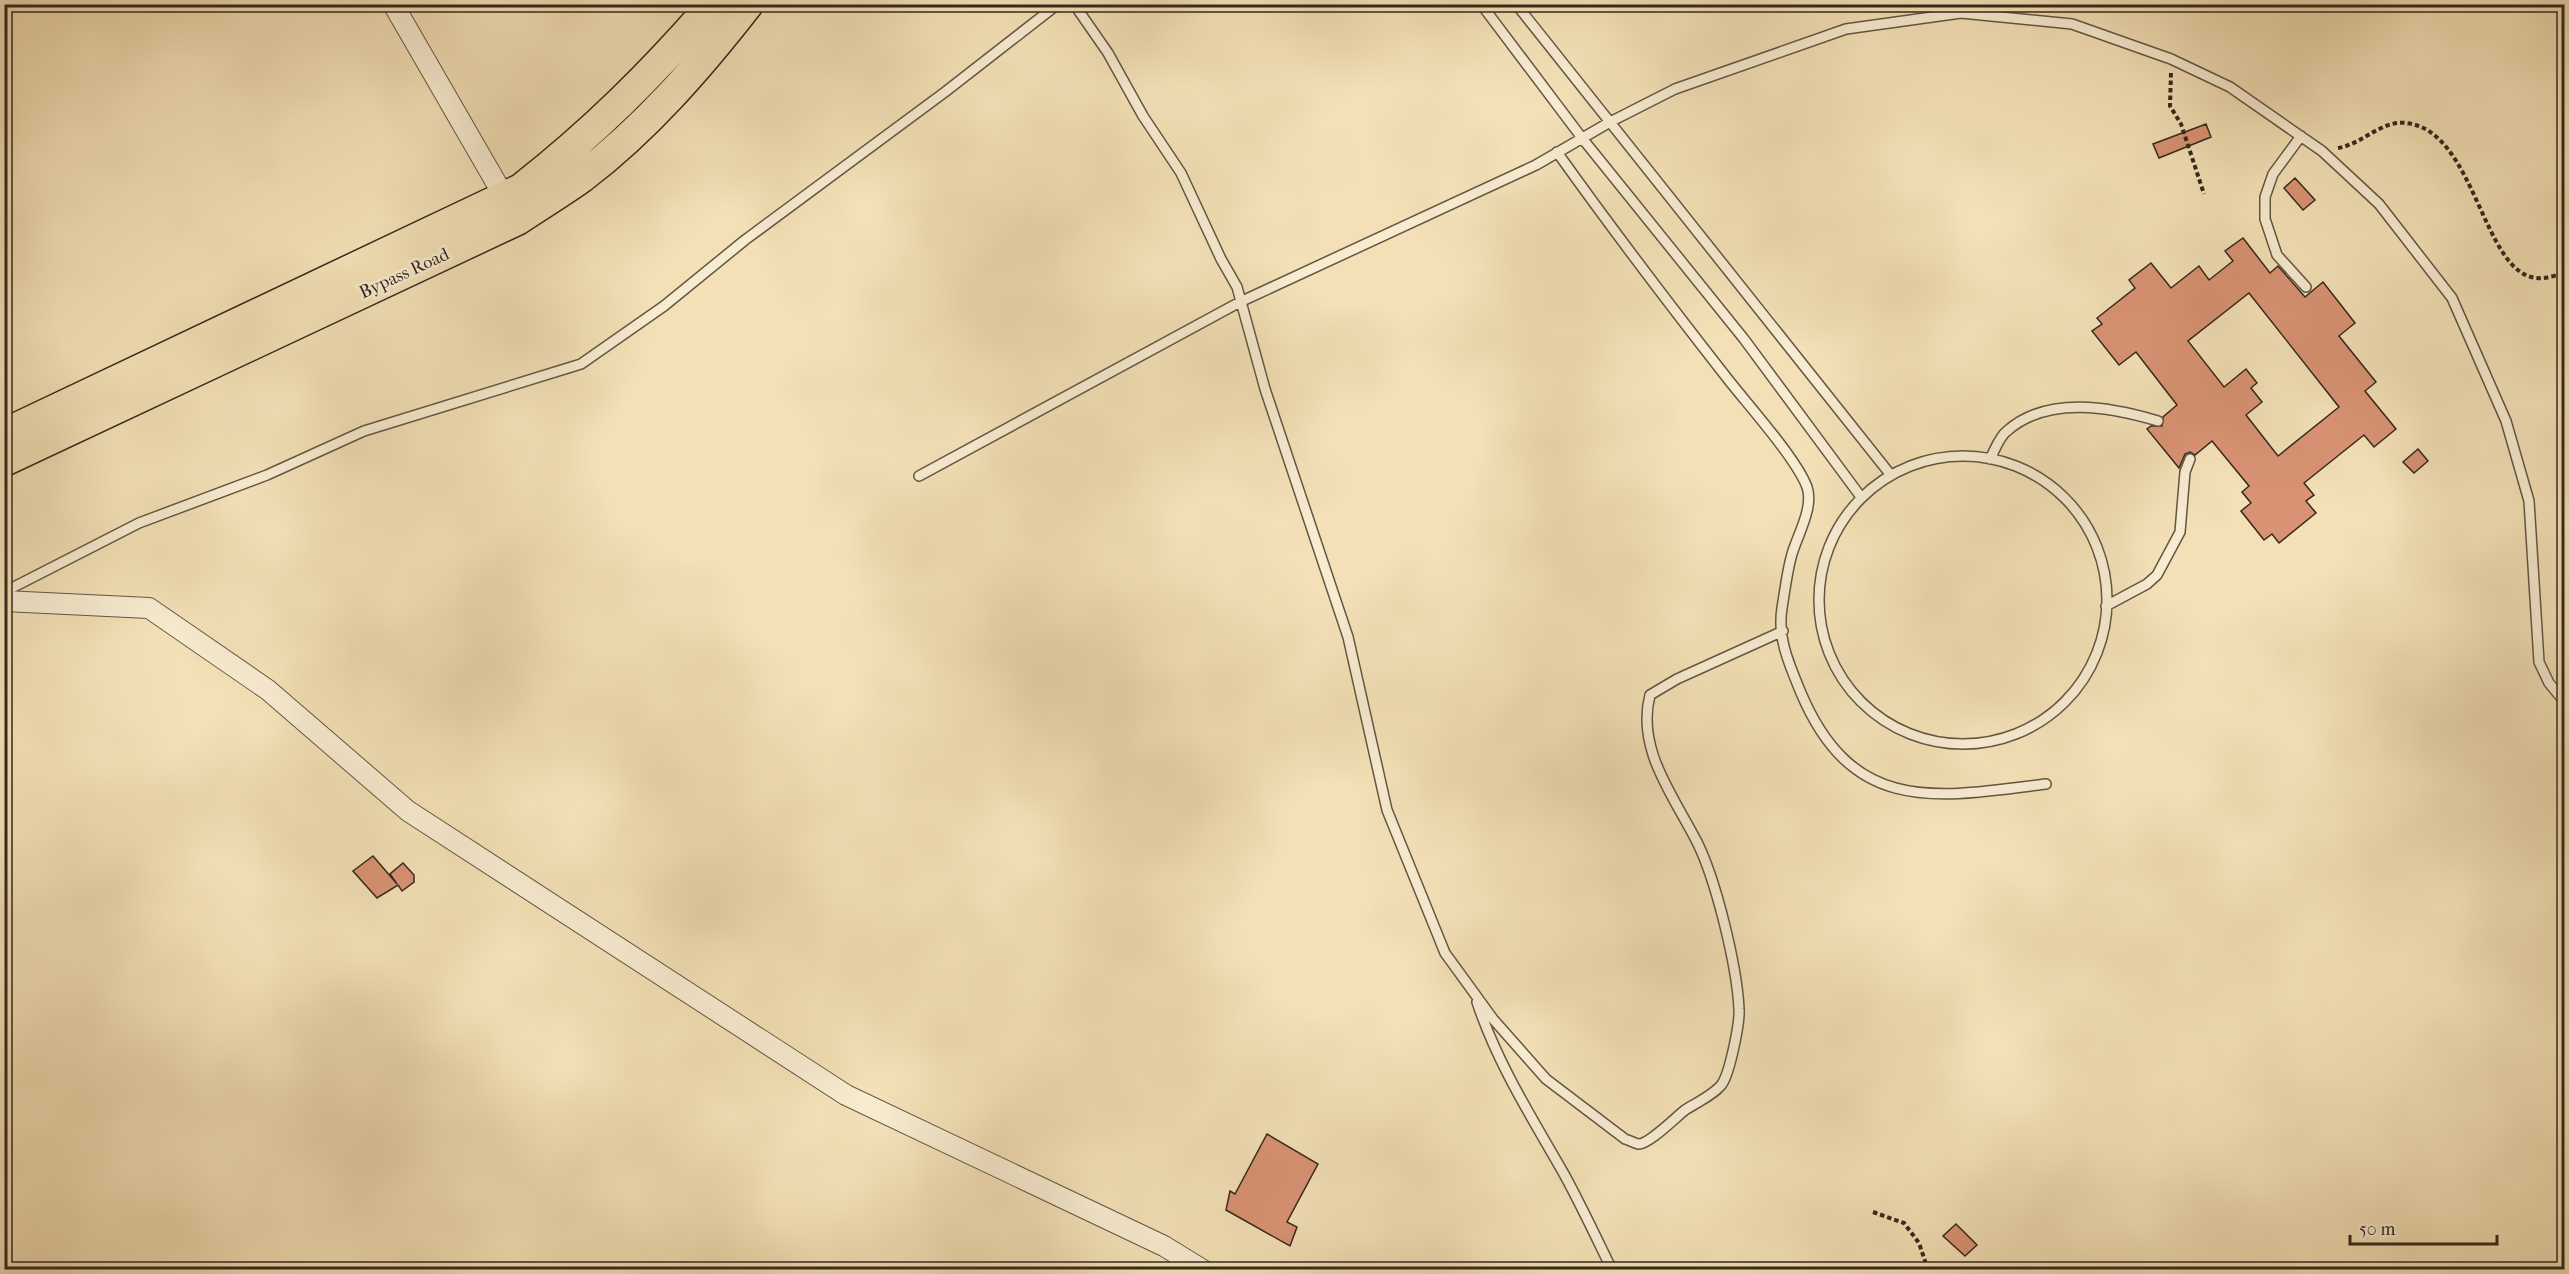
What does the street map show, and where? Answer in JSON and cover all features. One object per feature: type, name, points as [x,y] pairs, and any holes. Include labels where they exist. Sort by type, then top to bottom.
[{"type":"main road","name":"Bypass Road","points":[[4,434],[505,198],[578,144],[654,72],[713,4]]},
{"type":"main road","name":"Bypass Road","points":[[4,461],[517,220],[582,176],[650,117],[714,49],[748,4]]},
{"type":"street","points":[[393,4],[505,198]]},
{"type":"street","points":[[4,601],[149,608],[268,690],[408,811],[846,1095],[1164,1246],[1203,1269]]},
{"type":"lane","points":[[4,592],[139,523],[267,475],[364,431],[581,364],[664,306],[746,240],[945,92],[1058,4]]},
{"type":"lane","points":[[1074,4],[1108,53],[1143,116],[1184,180],[1221,260],[1237,287],[1265,389],[1348,637],[1387,810],[1445,953],[1474,993],[1546,1079],[1625,1139],[1639,1144],[1647,1142],[1671,1120],[1722,1084],[1735,1043],[1740,1010],[1718,904],[1698,844],[1672,799],[1647,738],[1646,712],[1650,695],[1677,679],[1783,631]]},
{"type":"lane","points":[[1481,4],[1582,138],[1744,339],[1861,497]]},
{"type":"lane","points":[[1516,4],[1890,474]]},
{"type":"lane","points":[[1987,4],[1987,16]]},
{"type":"lane","points":[[919,476],[1240,302],[1536,165],[1610,122],[1675,89],[1846,29],[1961,9],[1987,16],[2072,24],[2171,59],[2230,87],[2322,151],[2379,204],[2452,298],[2506,421],[2529,501],[2539,662],[2549,683],[2565,701]]},
{"type":"lane","points":[[2301,136],[2273,174],[2265,197],[2265,219],[2277,255],[2306,287]]},
{"type":"lane","points":[[1557,152],[1635,260],[1775,440],[1807,488],[1808,505],[1792,555],[1781,612],[1784,653],[1808,710],[1834,752],[1862,773],[1892,789],[1958,795],[2046,784]]},
{"type":"lane","points":[[1990,459],[2005,432],[2022,420],[2049,411],[2098,406],[2158,421]]},
{"type":"lane","points":[[1980,456],[2024,468],[2063,494],[2091,531],[2106,574],[2107,621],[2093,665],[2066,702],[2029,730],[1984,744],[1938,744],[1894,729],[1857,702],[1831,664],[1818,619],[1819,577],[1832,536],[1861,497],[1890,474],[1933,458],[1980,456]]},
{"type":"lane","points":[[2106,606],[2146,584],[2157,575],[2180,532],[2185,472],[2190,459]]},
{"type":"lane","points":[[1474,993],[1488,1035],[1533,1122],[1576,1197],[1612,1269]]},
{"type":"path","points":[[2171,59],[2170,106],[2181,124],[2204,194]]},
{"type":"path","points":[[2322,151],[2354,145],[2388,124],[2407,123],[2432,132],[2450,151],[2501,251],[2513,267],[2536,278],[2565,273]]},
{"type":"path","points":[[1873,1212],[1904,1222],[1919,1243],[1928,1269]]},
{"type":"building","points":[[2206,124],[2211,137],[2159,158],[2153,144]]},
{"type":"building","points":[[2295,178],[2315,200],[2303,210],[2284,188]]},
{"type":"building","points":[[2243,238],[2270,273],[2278,266],[2305,297],[2323,282],[2355,323],[2339,336],[2376,382],[2365,391],[2396,429],[2374,447],[2364,435],[2304,483],[2314,495],[2306,501],[2316,513],[2279,543],[2272,534],[2264,540],[2241,511],[2251,503],[2242,492],[2249,486],[2212,441],[2195,455],[2190,452],[2185,454],[2179,468],[2147,429],[2151,426],[2162,426],[2163,417],[2177,405],[2136,352],[2119,365],[2092,331],[2102,324],[2097,318],[2135,288],[2129,280],[2151,263],[2171,288],[2199,266],[2209,280],[2233,261],[2225,251]],"holes":[[[2249,293],[2339,407],[2278,456],[2246,415],[2262,402],[2251,388],[2257,383],[2246,369],[2224,387],[2188,341]]]},
{"type":"building","points":[[2418,449],[2428,461],[2414,473],[2403,462]]},
{"type":"building","points":[[373,856],[397,884],[390,874],[403,863],[414,875],[414,882],[402,891],[398,885],[377,898],[353,871]]},
{"type":"building","points":[[1267,1134],[1318,1164],[1287,1222],[1297,1227],[1290,1246],[1226,1210],[1230,1191],[1235,1194]]},
{"type":"building","points":[[1956,1224],[1977,1245],[1965,1256],[1943,1236]]}]
